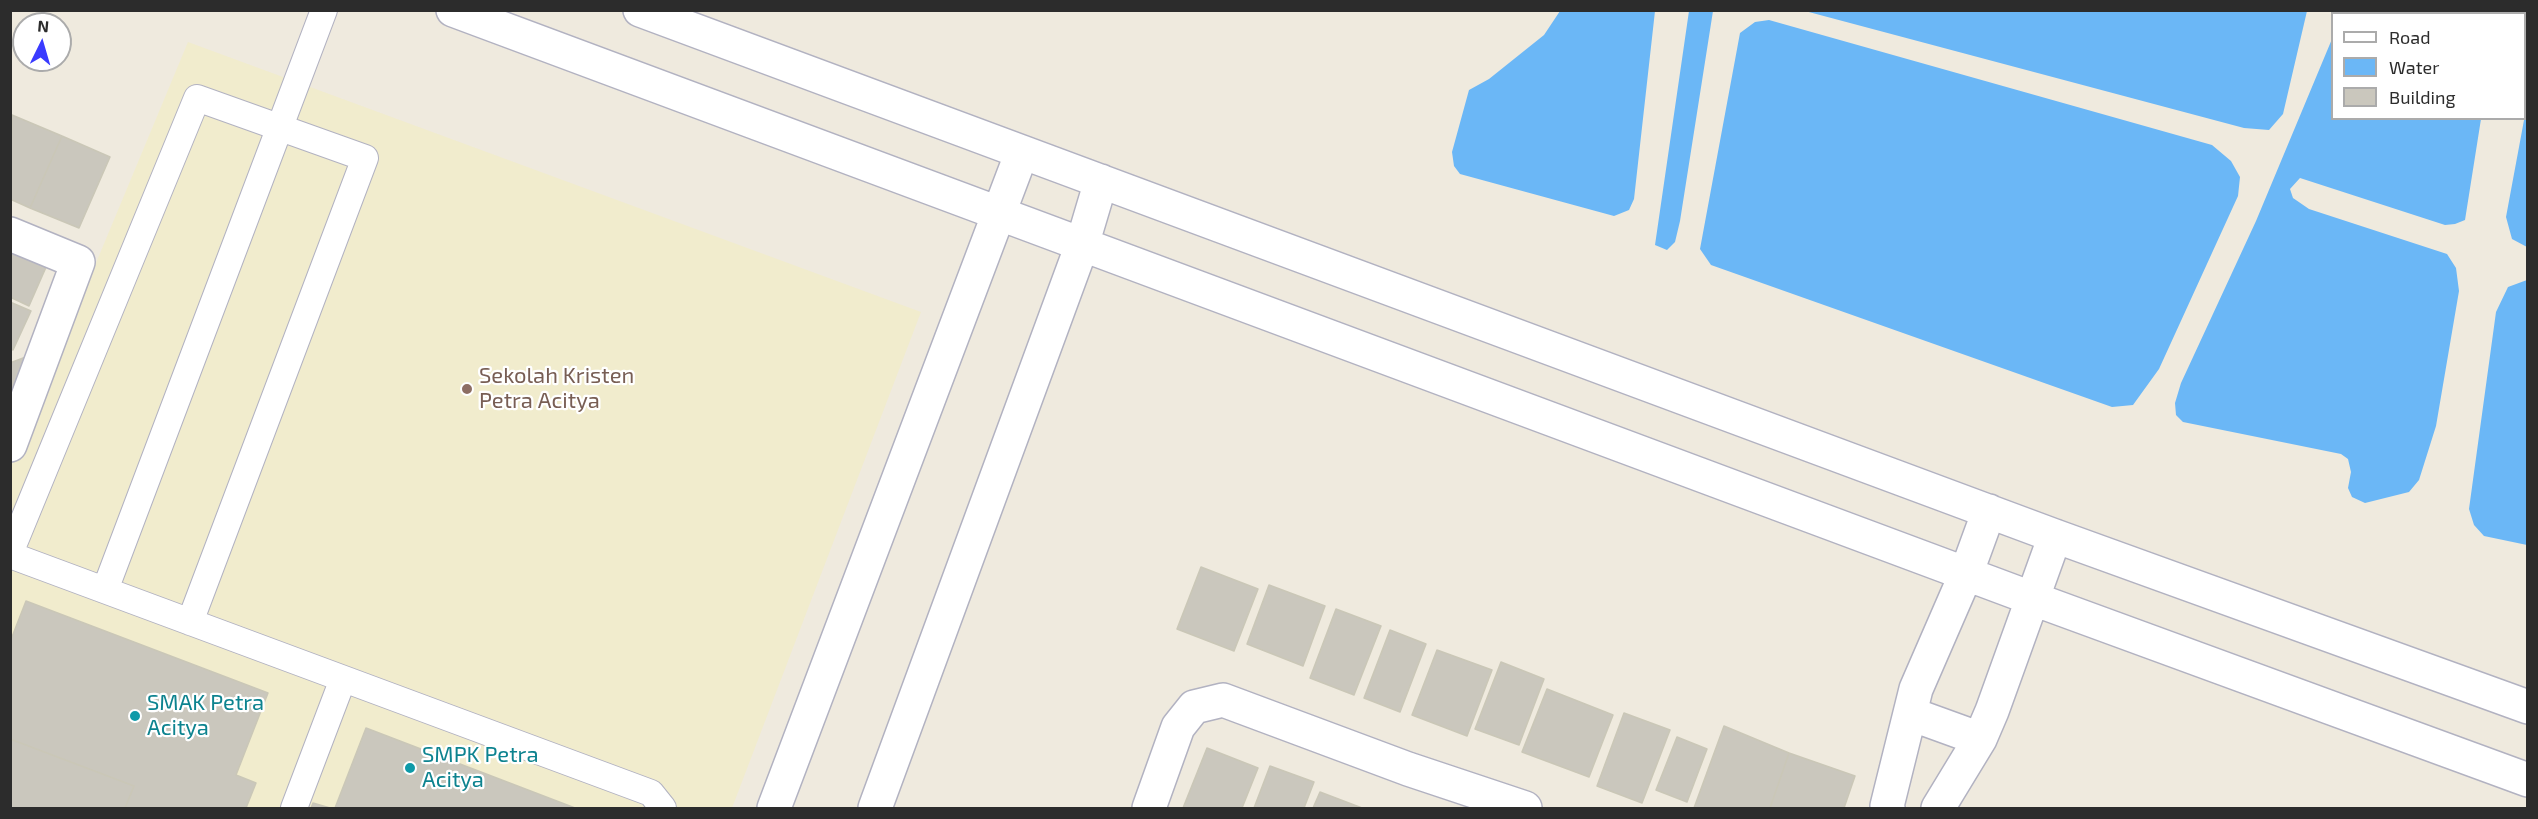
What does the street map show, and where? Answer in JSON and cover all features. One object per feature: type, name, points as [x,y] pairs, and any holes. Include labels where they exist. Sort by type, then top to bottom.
[{"type":"street","points":[[453,10],[1966,574],[2528,780]]},
{"type":"street","points":[[640,10],[1989,512],[2528,707]]},
{"type":"street","points":[[774,808],[1022,152]]},
{"type":"street","points":[[875,808],[1082,245],[1101,181]]},
{"type":"street","points":[[10,234],[78,262],[10,445]]},
{"type":"street","points":[[1888,808],[1916,689],[1966,574],[1989,512]]},
{"type":"street","points":[[1938,808],[1980,739],[2055,536]]},
{"type":"street","points":[[1149,808],[1178,727],[1194,707],[1222,700],[1408,769],[1525,808]]},
{"type":"street","points":[[1911,714],[1980,739]]},
{"type":"lane","points":[[105,590],[324,10]]},
{"type":"lane","points":[[190,622],[365,158],[197,98],[10,554],[190,622],[651,793],[663,808]]},
{"type":"lane","points":[[294,808],[343,679]]},
{"type":"shaded area","name":"Sekolah Kristen Petra Acitya","points":[[188,42],[921,312],[732,808],[11,808],[11,467]]},
{"type":"water","points":[[2307,10],[2283,114],[2269,130],[2244,128],[1805,11]]},
{"type":"water","points":[[2345,10],[2498,10],[2498,12],[2344,12]]},
{"type":"water","points":[[1560,11],[1655,11],[1634,199],[1629,210],[1614,216],[1460,174],[1454,166],[1452,152],[1469,90],[1489,79],[1544,35]]},
{"type":"water","points":[[1689,11],[1713,11],[1680,221],[1675,242],[1667,250],[1655,245]]},
{"type":"water","points":[[1769,20],[2212,145],[2231,161],[2240,177],[2238,196],[2159,369],[2133,405],[2112,407],[1711,265],[1700,249],[1740,33],[1755,22]]},
{"type":"water","points":[[2331,41],[2331,120],[2481,120],[2465,220],[2455,224],[2445,225],[2300,178],[2290,189],[2293,198],[2309,209],[2447,254],[2456,268],[2459,291],[2436,426],[2419,480],[2409,492],[2365,503],[2352,497],[2348,488],[2351,472],[2348,459],[2341,454],[2183,422],[2176,415],[2175,403],[2181,383],[2256,221]]},
{"type":"water","points":[[2527,104],[2527,247],[2512,239],[2506,217],[2524,120],[2526,120]]},
{"type":"water","points":[[2528,280],[2527,545],[2484,536],[2474,525],[2469,509],[2496,312],[2508,287]]},
{"type":"building","points":[[12,115],[62,136],[30,208],[10,199]]},
{"type":"building","points":[[62,136],[110,157],[79,228],[30,208]]},
{"type":"building","points":[[10,247],[47,265],[29,306],[10,297]]},
{"type":"building","points":[[10,302],[31,311],[13,350],[10,349]]},
{"type":"building","points":[[31,355],[10,399],[10,363]]},
{"type":"building","points":[[1201,567],[1258,589],[1234,651],[1177,629]]},
{"type":"building","points":[[1269,585],[1325,606],[1303,666],[1247,644]]},
{"type":"building","name":"SMAK Petra Acitya","points":[[26,601],[268,693],[236,775],[256,783],[246,808],[125,808],[134,786],[10,739],[10,642]]},
{"type":"building","points":[[1336,609],[1381,626],[1354,695],[1310,678]]},
{"type":"building","points":[[1390,630],[1426,644],[1400,712],[1364,698]]},
{"type":"building","points":[[1437,650],[1492,670],[1467,736],[1412,715]]},
{"type":"building","points":[[1501,662],[1544,679],[1519,745],[1475,729]]},
{"type":"building","points":[[1547,689],[1613,715],[1589,777],[1522,752]]},
{"type":"building","points":[[1624,713],[1670,730],[1642,803],[1597,786]]},
{"type":"building","points":[[1724,726],[1789,753],[1770,808],[1694,808]]},
{"type":"building","name":"SMPK Petra Acitya","points":[[366,728],[575,808],[335,808]]},
{"type":"building","points":[[1677,737],[1707,749],[1687,802],[1656,790]]},
{"type":"building","points":[[10,739],[134,786],[125,808],[10,808]]},
{"type":"building","points":[[1207,748],[1258,768],[1242,808],[1183,808]]},
{"type":"building","points":[[1789,753],[1855,776],[1844,808],[1770,808]]},
{"type":"building","points":[[1270,766],[1314,782],[1304,808],[1254,808]]},
{"type":"building","points":[[1320,792],[1362,808],[1313,808]]},
{"type":"building","points":[[313,803],[330,808],[311,808]]},
{"type":"place","name":"Sekolah Kristen Petra Acitya","points":[[467,389]]},
{"type":"place","name":"SMAK Petra Acitya","points":[[135,716]]},
{"type":"place","name":"SMPK Petra Acitya","points":[[410,768]]}]
